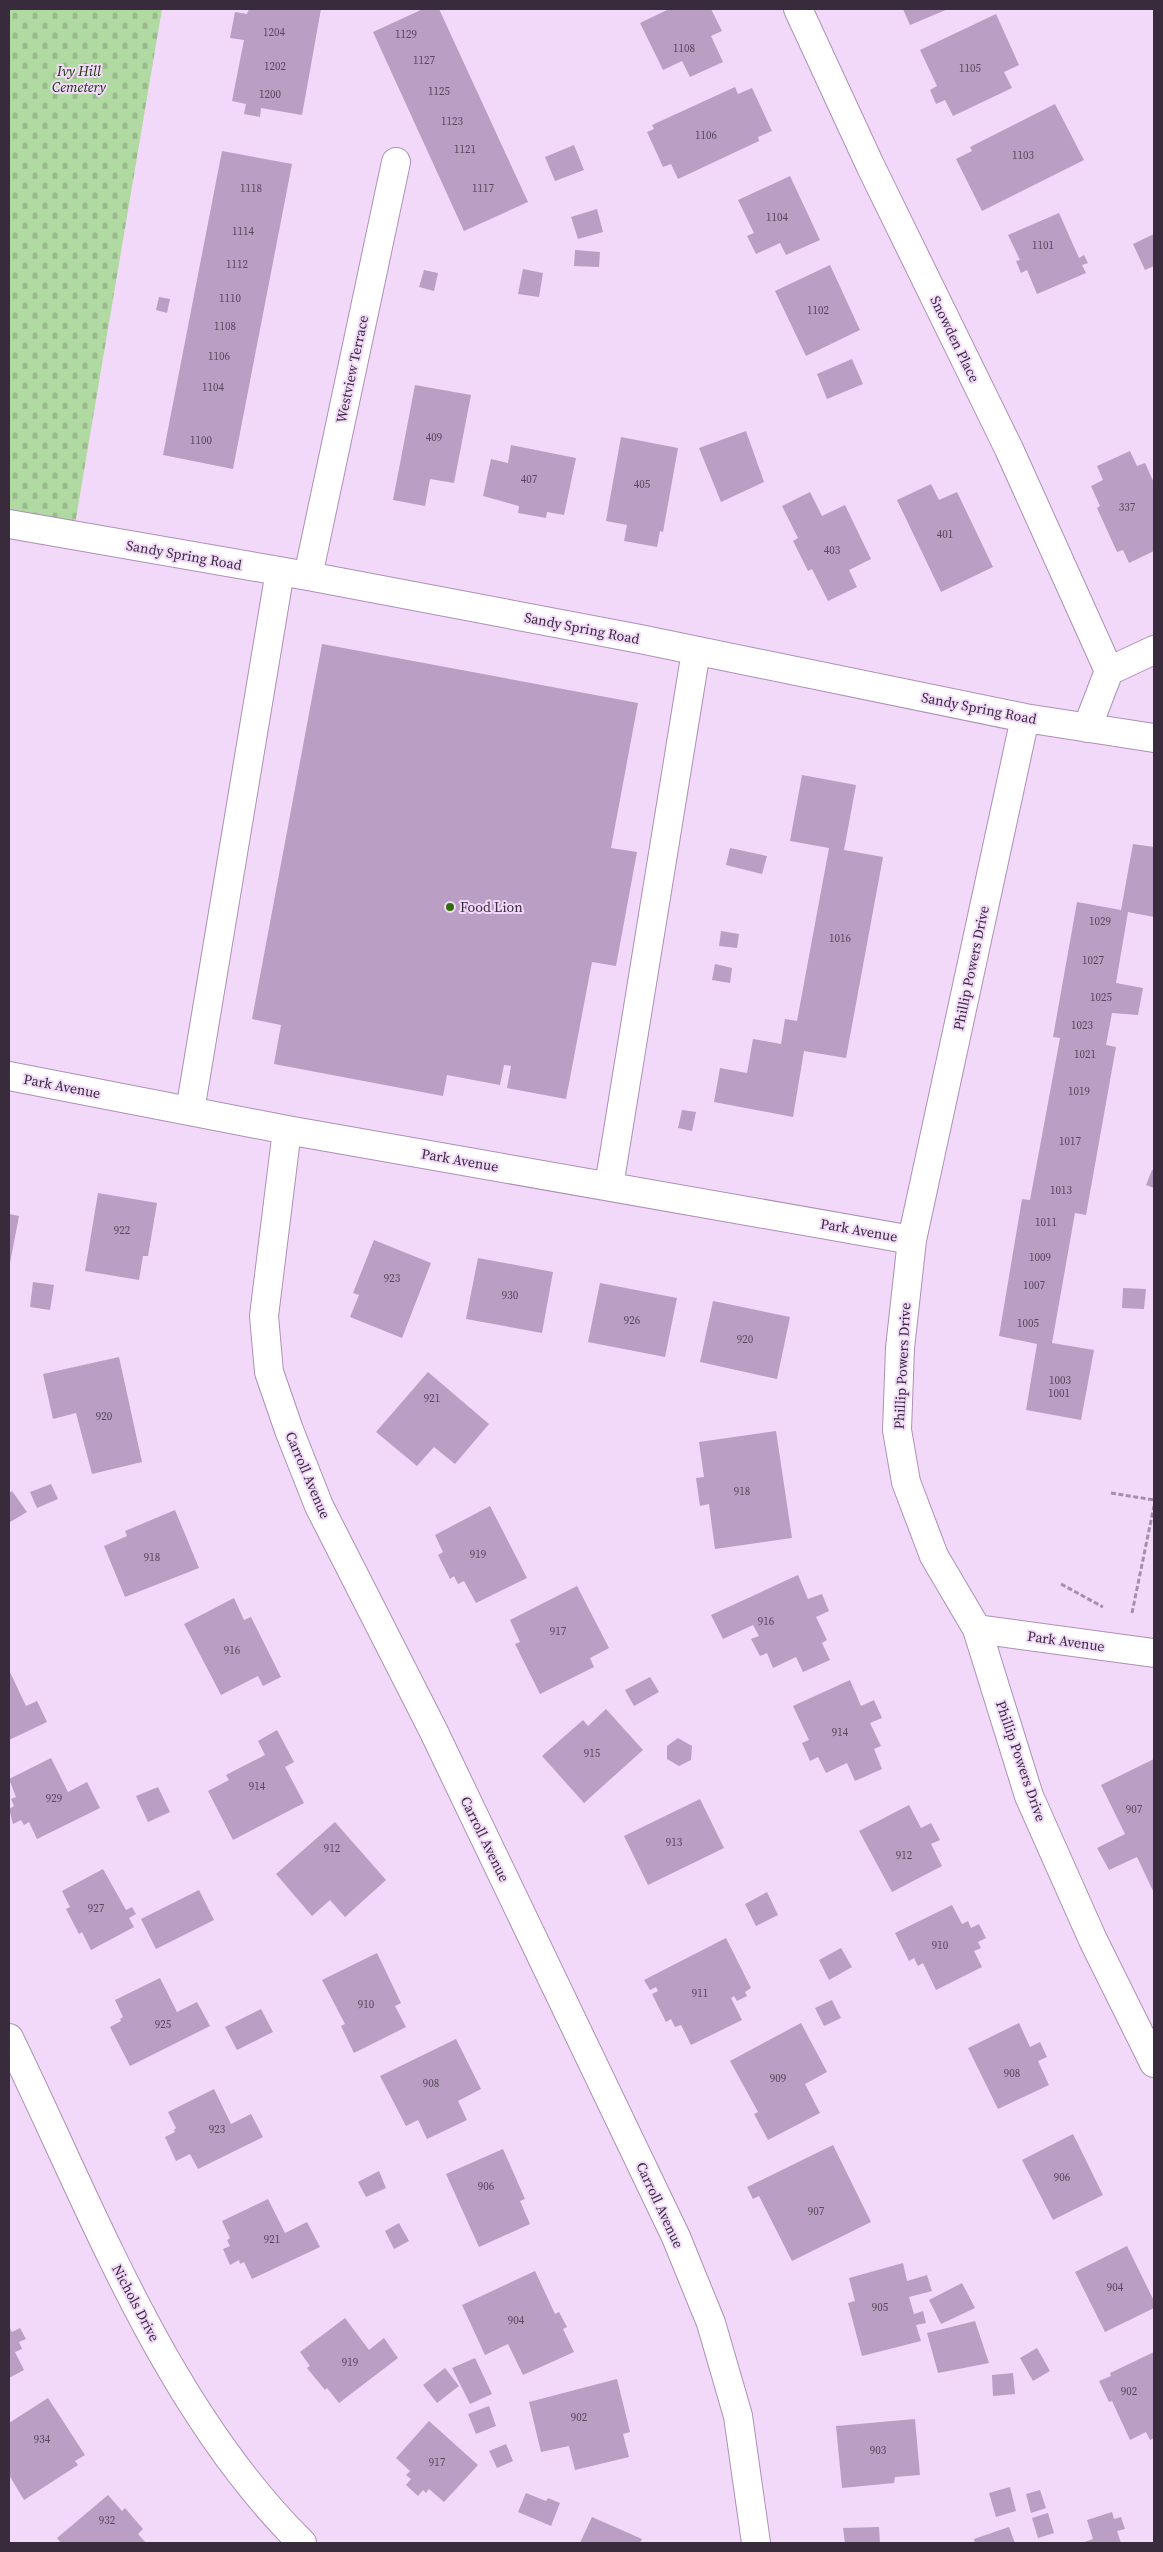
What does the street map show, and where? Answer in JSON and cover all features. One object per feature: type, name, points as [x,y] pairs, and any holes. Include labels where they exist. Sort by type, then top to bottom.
[{"type":"street","name":"Snowden Place","points":[[798,9],[870,166],[1009,449],[1109,671]]},
{"type":"street","name":"Westview Terrace","points":[[308,576],[396,162]]},
{"type":"street","name":"Sandy Spring Road","points":[[9,524],[308,576],[696,651],[1025,718],[1154,738]]},
{"type":"street","points":[[190,1111],[280,571]]},
{"type":"street","points":[[1087,728],[1109,671],[1154,650]]},
{"type":"street","points":[[609,1186],[696,651]]},
{"type":"street","name":"Phillip Powers Drive","points":[[1025,718],[912,1240],[900,1348],[897,1430],[906,1482],[934,1556],[977,1629],[1030,1796],[1094,1940],[1154,2063]]},
{"type":"street","name":"Park Avenue","points":[[9,1076],[287,1130],[912,1240]]},
{"type":"street","name":"Carroll Avenue","points":[[287,1130],[264,1316],[269,1372],[277,1397],[319,1506],[433,1730],[676,2237],[711,2323],[738,2416],[756,2543]]},
{"type":"street","name":"Park Avenue","points":[[977,1629],[1154,1653]]},
{"type":"street","name":"Nichols Drive","points":[[9,2038],[112,2256],[165,2356],[222,2449],[285,2526],[302,2543]]},
{"type":"path","points":[[1111,1493],[1154,1500]]},
{"type":"path","points":[[1130,1621],[1154,1506]]},
{"type":"path","points":[[1062,1584],[1106,1608]]},
{"type":"green space","name":"Ivy Hill Cemetery","points":[[9,9],[162,9],[73,536],[9,523]]},
{"type":"building","points":[[249,9],[321,9],[302,115],[261,108],[260,117],[244,114],[246,104],[232,101],[244,40],[230,38],[235,12],[247,14]]},
{"type":"building","points":[[423,9],[439,9],[528,202],[464,231],[373,32]]},
{"type":"building","points":[[669,9],[711,9],[722,31],[711,36],[723,62],[690,77],[682,61],[663,70],[640,23]]},
{"type":"building","points":[[903,9],[948,9],[910,25]]},
{"type":"building","points":[[996,14],[1019,65],[1004,72],[1012,88],[953,116],[945,100],[936,104],[930,90],[937,86],[920,50]]},
{"type":"building","points":[[735,87],[738,94],[752,88],[772,131],[758,137],[759,141],[678,179],[671,164],[663,167],[647,132],[654,129],[652,125]]},
{"type":"building","points":[[1055,104],[1084,160],[982,211],[956,159],[972,151],[970,147]]},
{"type":"building","points":[[574,145],[584,170],[555,181],[545,157]]},
{"type":"building","points":[[222,151],[292,164],[233,469],[163,455]]},
{"type":"building","points":[[790,176],[820,240],[786,255],[780,243],[756,254],[747,236],[754,233],[738,200]]},
{"type":"building","points":[[597,209],[603,232],[578,239],[571,217]]},
{"type":"building","points":[[1059,213],[1079,258],[1084,255],[1088,263],[1082,265],[1086,273],[1037,294],[1027,270],[1021,273],[1016,261],[1020,260],[1008,235]]},
{"type":"building","points":[[1154,234],[1154,266],[1145,270],[1133,244]]},
{"type":"building","points":[[575,250],[600,252],[599,267],[574,266]]},
{"type":"building","points":[[830,265],[860,330],[806,356],[775,291]]},
{"type":"building","points":[[523,269],[543,273],[539,297],[518,294]]},
{"type":"building","points":[[424,270],[438,273],[434,291],[419,287]]},
{"type":"building","points":[[159,297],[170,299],[167,313],[156,310]]},
{"type":"building","points":[[852,359],[863,384],[827,399],[817,374]]},
{"type":"building","points":[[415,385],[471,395],[454,483],[430,479],[425,506],[393,500]]},
{"type":"building","points":[[746,431],[764,482],[721,502],[699,448]]},
{"type":"building","points":[[621,437],[678,448],[663,532],[660,531],[657,547],[624,541],[627,525],[606,521]]},
{"type":"building","points":[[511,445],[576,458],[564,515],[547,512],[546,518],[518,513],[519,506],[483,496],[491,459],[508,463]]},
{"type":"building","points":[[1130,451],[1137,466],[1145,463],[1154,483],[1154,551],[1129,563],[1123,550],[1117,552],[1097,508],[1100,506],[1091,486],[1103,480],[1097,466]]},
{"type":"building","points":[[931,484],[939,500],[957,492],[993,567],[941,592],[897,500]]},
{"type":"building","points":[[810,492],[822,516],[845,505],[871,559],[849,570],[857,587],[828,601],[812,569],[808,571],[793,541],[798,538],[782,506]]},
{"type":"building","name":"Food Lion","points":[[322,644],[638,703],[611,848],[637,852],[616,966],[592,962],[566,1099],[507,1088],[511,1066],[504,1065],[500,1085],[447,1075],[443,1096],[274,1064],[281,1025],[252,1019]]},
{"type":"building","points":[[802,775],[856,785],[844,850],[883,857],[846,1058],[804,1051],[793,1117],[714,1102],[720,1068],[747,1073],[753,1039],[781,1044],[785,1019],[797,1021],[829,848],[790,841]]},
{"type":"building","points":[[1133,844],[1154,847],[1154,917],[1128,912],[1116,983],[1143,988],[1138,1015],[1112,1013],[1106,1045],[1116,1047],[1086,1215],[1075,1213],[1052,1343],[1094,1350],[1081,1420],[1026,1410],[1037,1344],[999,1336],[1022,1199],[1030,1200],[1060,1038],[1053,1037],[1077,902],[1121,910]]},
{"type":"building","points":[[730,848],[767,856],[762,874],[726,865]]},
{"type":"building","points":[[721,931],[739,934],[737,948],[719,946]]},
{"type":"building","points":[[715,964],[732,968],[730,983],[712,980]]},
{"type":"building","points":[[682,1110],[696,1112],[692,1131],[678,1128]]},
{"type":"building","points":[[1152,1170],[1154,1170],[1154,1188],[1146,1185]]},
{"type":"building","points":[[98,1193],[157,1203],[148,1256],[143,1256],[139,1280],[85,1271]]},
{"type":"building","points":[[9,1214],[19,1216],[10,1263],[9,1262]]},
{"type":"building","points":[[374,1240],[431,1263],[402,1338],[350,1317],[359,1295],[353,1293]]},
{"type":"building","points":[[478,1258],[553,1272],[542,1333],[466,1319]]},
{"type":"building","points":[[33,1282],[54,1285],[50,1310],[30,1307]]},
{"type":"building","points":[[600,1283],[677,1298],[665,1357],[588,1342]]},
{"type":"building","points":[[1123,1288],[1146,1289],[1144,1309],[1122,1308]]},
{"type":"building","points":[[713,1301],[790,1317],[777,1379],[700,1362]]},
{"type":"building","points":[[119,1357],[142,1462],[92,1474],[76,1413],[53,1419],[43,1374]]},
{"type":"building","points":[[428,1372],[489,1424],[455,1464],[434,1447],[417,1466],[376,1432]]},
{"type":"building","points":[[776,1431],[792,1538],[715,1549],[709,1504],[700,1506],[696,1478],[704,1477],[699,1442]]},
{"type":"building","points":[[51,1484],[58,1499],[37,1508],[30,1492]]},
{"type":"building","points":[[12,1491],[27,1512],[10,1522],[9,1493]]},
{"type":"building","points":[[490,1506],[527,1578],[476,1603],[464,1581],[458,1584],[454,1576],[450,1579],[438,1555],[443,1552],[435,1535]]},
{"type":"building","points":[[175,1510],[199,1568],[125,1597],[104,1546],[127,1536],[125,1531]]},
{"type":"building","points":[[798,1575],[808,1599],[822,1594],[829,1611],[816,1617],[827,1640],[822,1643],[830,1660],[803,1672],[796,1657],[773,1668],[767,1653],[760,1656],[751,1639],[759,1636],[753,1625],[723,1639],[711,1615]]},
{"type":"building","points":[[577,1586],[609,1648],[590,1658],[594,1667],[540,1694],[515,1644],[520,1642],[510,1620]]},
{"type":"building","points":[[234,1598],[244,1620],[251,1617],[281,1677],[263,1686],[258,1676],[221,1695],[184,1624]]},
{"type":"building","points":[[9,1670],[26,1706],[37,1701],[47,1722],[9,1740]]},
{"type":"building","points":[[650,1677],[659,1692],[634,1706],[625,1690]]},
{"type":"building","points":[[850,1680],[861,1706],[874,1700],[882,1718],[870,1723],[881,1746],[874,1749],[882,1769],[855,1781],[847,1763],[826,1773],[818,1757],[810,1761],[802,1743],[809,1740],[793,1706]]},
{"type":"building","points":[[606,1709],[643,1750],[584,1803],[542,1756],[583,1720],[588,1726]]},
{"type":"building","points":[[277,1730],[294,1762],[285,1767],[304,1803],[233,1840],[208,1791],[229,1780],[226,1775],[265,1755],[258,1741]]},
{"type":"building","points":[[678,1738],[692,1746],[691,1760],[679,1766],[667,1759],[667,1746]]},
{"type":"building","points":[[51,1758],[68,1792],[87,1782],[100,1808],[37,1839],[29,1822],[24,1825],[21,1820],[13,1824],[9,1809],[14,1806],[11,1799],[16,1797],[9,1779]]},
{"type":"building","points":[[1154,1759],[1154,1893],[1137,1857],[1109,1870],[1097,1848],[1125,1834],[1101,1785]]},
{"type":"building","points":[[158,1787],[170,1812],[148,1822],[136,1796]]},
{"type":"building","points":[[700,1799],[724,1848],[648,1885],[624,1836]]},
{"type":"building","points":[[909,1805],[921,1828],[931,1823],[940,1840],[931,1844],[942,1866],[892,1892],[859,1831]]},
{"type":"building","points":[[335,1822],[386,1880],[345,1917],[330,1900],[312,1916],[276,1874]]},
{"type":"building","points":[[103,1869],[126,1910],[132,1907],[136,1914],[129,1918],[134,1927],[91,1950],[82,1932],[79,1934],[66,1909],[70,1907],[62,1891]]},
{"type":"building","points":[[199,1890],[214,1920],[156,1949],[141,1919]]},
{"type":"building","points":[[767,1892],[778,1915],[756,1926],[745,1904]]},
{"type":"building","points":[[952,1905],[962,1924],[968,1921],[971,1928],[979,1924],[986,1938],[978,1942],[981,1948],[974,1951],[982,1967],[936,1990],[923,1963],[918,1966],[914,1958],[909,1961],[895,1933]]},
{"type":"building","points":[[726,1938],[751,1988],[745,1992],[747,1996],[737,2001],[734,1996],[731,1998],[742,2020],[691,2045],[681,2025],[675,2027],[671,2019],[666,2022],[652,1994],[658,1991],[656,1987],[650,1990],[644,1980]]},
{"type":"building","points":[[841,1948],[852,1967],[829,1980],[819,1960]]},
{"type":"building","points":[[377,1953],[401,2003],[395,2006],[406,2027],[354,2053],[341,2026],[345,2024],[322,1980]]},
{"type":"building","points":[[160,1978],[177,2012],[197,2002],[210,2026],[130,2066],[110,2027],[121,2021],[120,2019],[123,2017],[115,2000]]},
{"type":"building","points":[[832,2000],[841,2018],[824,2026],[815,2008]]},
{"type":"building","points":[[261,2009],[273,2032],[237,2050],[225,2027]]},
{"type":"building","points":[[801,2023],[827,2072],[805,2084],[820,2113],[768,2140],[754,2114],[758,2112],[730,2061]]},
{"type":"building","points":[[1019,2023],[1030,2047],[1040,2042],[1047,2057],[1038,2061],[1049,2085],[998,2109],[968,2048]]},
{"type":"building","points":[[456,2039],[481,2089],[458,2101],[467,2120],[427,2139],[418,2120],[406,2126],[380,2076]]},
{"type":"building","points":[[214,2089],[231,2124],[251,2114],[263,2137],[198,2169],[190,2154],[176,2161],[165,2137],[175,2132],[176,2128],[168,2112]]},
{"type":"building","points":[[1073,2134],[1103,2195],[1053,2220],[1022,2160]]},
{"type":"building","points":[[833,2145],[871,2222],[792,2261],[759,2196],[753,2199],[747,2187]]},
{"type":"building","points":[[503,2149],[525,2199],[520,2201],[530,2224],[479,2247],[446,2174]]},
{"type":"building","points":[[379,2171],[386,2188],[366,2197],[358,2182]]},
{"type":"building","points":[[268,2199],[285,2233],[307,2222],[320,2247],[252,2279],[244,2262],[240,2264],[239,2260],[230,2265],[223,2249],[230,2246],[227,2240],[230,2238],[222,2221]]},
{"type":"building","points":[[399,2223],[409,2241],[394,2249],[385,2231]]},
{"type":"building","points":[[1127,2246],[1154,2301],[1154,2308],[1105,2332],[1075,2272]]},
{"type":"building","points":[[903,2263],[907,2281],[927,2275],[932,2291],[909,2297],[914,2314],[923,2311],[926,2323],[916,2325],[921,2341],[862,2356],[848,2303],[855,2301],[849,2278]]},
{"type":"building","points":[[535,2271],[555,2314],[559,2312],[567,2327],[563,2329],[574,2352],[523,2375],[508,2344],[485,2355],[462,2305]]},
{"type":"building","points":[[962,2283],[975,2308],[941,2324],[929,2300]]},
{"type":"building","points":[[345,2318],[369,2350],[384,2338],[398,2358],[339,2403],[327,2388],[325,2390],[307,2368],[310,2366],[300,2352]]},
{"type":"building","points":[[975,2321],[989,2363],[938,2373],[927,2333]]},
{"type":"building","points":[[9,2327],[12,2332],[20,2328],[26,2339],[19,2342],[22,2349],[15,2352],[24,2370],[9,2378]]},
{"type":"building","points":[[1037,2348],[1050,2371],[1033,2381],[1020,2358]]},
{"type":"building","points":[[1154,2352],[1154,2438],[1150,2440],[1146,2432],[1130,2440],[1112,2401],[1109,2402],[1099,2381],[1111,2376],[1110,2373]]},
{"type":"building","points":[[475,2358],[492,2394],[470,2404],[452,2368]]},
{"type":"building","points":[[445,2368],[459,2386],[437,2403],[423,2385]]},
{"type":"building","points":[[1013,2373],[1015,2394],[993,2396],[992,2375]]},
{"type":"building","points":[[617,2379],[630,2432],[623,2434],[629,2457],[575,2470],[569,2446],[541,2452],[529,2402]]},
{"type":"building","points":[[48,2398],[85,2455],[75,2461],[78,2465],[24,2500],[9,2475],[9,2423]]},
{"type":"building","points":[[489,2406],[496,2426],[476,2434],[468,2414]]},
{"type":"building","points":[[915,2419],[920,2475],[895,2477],[894,2483],[842,2488],[836,2426]]},
{"type":"building","points":[[429,2421],[478,2465],[444,2502],[429,2489],[426,2493],[423,2490],[418,2496],[406,2485],[411,2479],[406,2475],[410,2471],[396,2458]]},
{"type":"building","points":[[506,2444],[513,2461],[497,2468],[489,2451]]},
{"type":"building","points":[[1010,2487],[1016,2511],[996,2517],[989,2493]]},
{"type":"building","points":[[1040,2490],[1046,2508],[1031,2513],[1026,2494]]},
{"type":"building","points":[[526,2493],[546,2501],[548,2498],[560,2503],[551,2526],[518,2512]]},
{"type":"building","points":[[108,2495],[122,2511],[125,2508],[143,2529],[138,2534],[146,2543],[61,2543],[57,2538]]},
{"type":"building","points":[[1112,2512],[1114,2519],[1121,2517],[1125,2529],[1117,2531],[1121,2543],[1082,2543],[1093,2539],[1087,2520]]},
{"type":"building","points":[[1048,2513],[1054,2533],[1038,2538],[1032,2518]]},
{"type":"building","points":[[592,2517],[642,2539],[640,2543],[580,2543]]},
{"type":"building","points":[[879,2527],[880,2543],[845,2543],[843,2528]]},
{"type":"building","points":[[1009,2527],[1015,2543],[975,2543],[974,2539]]},
{"type":"place","name":"Food Lion","points":[[450,907]]}]
